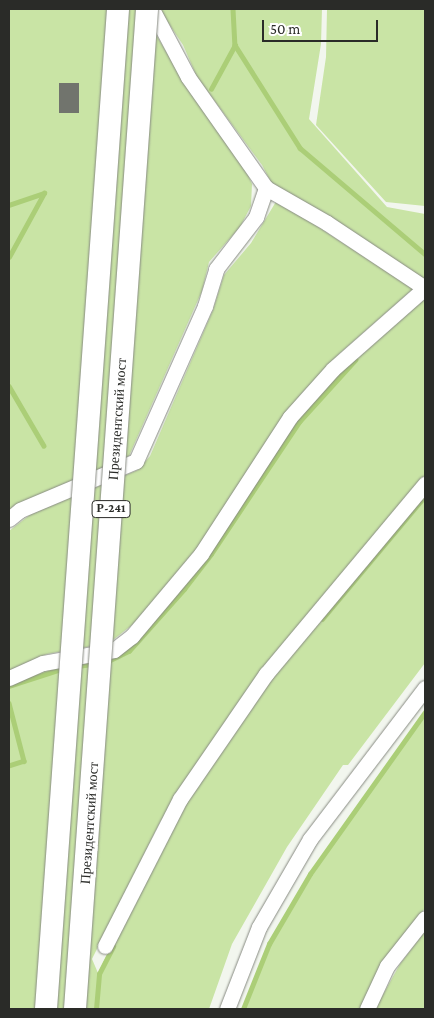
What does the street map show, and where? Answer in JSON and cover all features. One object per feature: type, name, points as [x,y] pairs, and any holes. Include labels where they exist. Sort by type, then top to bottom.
[{"type":"highway","name":"Президентский мост","points":[[46,1009],[118,9]]},
{"type":"highway","name":"Президентский мост","points":[[75,1009],[147,9]]},
{"type":"lane","points":[[9,678],[43,662],[114,650],[132,636],[201,554],[290,417],[333,369],[425,288],[327,222],[266,188],[188,76],[152,9]]},
{"type":"lane","points":[[9,519],[20,510],[136,461],[205,306],[216,270],[256,217],[266,188]]},
{"type":"lane","points":[[105,946],[180,799],[266,674],[425,484]]},
{"type":"lane","points":[[227,1009],[259,927],[310,839],[425,688]]},
{"type":"lane","points":[[366,1009],[387,966],[425,918]]},
{"type":"green space","points":[[9,9],[141,9],[187,87],[243,163],[252,184],[251,206],[240,227],[209,262],[202,291],[129,456],[9,510]]},
{"type":"green space","points":[[159,9],[322,9],[321,44],[309,119],[387,207],[425,214],[425,281],[273,186],[262,165],[197,77],[183,45]]},
{"type":"green space","points":[[327,9],[425,9],[425,206],[386,202],[316,125],[326,57]]},
{"type":"green space","points":[[277,200],[413,289],[339,354],[301,394],[198,547],[136,622],[109,643],[47,654],[9,671],[9,531],[31,514],[138,470],[150,456],[213,310],[224,275],[251,243]]},
{"type":"green space","points":[[425,298],[425,475],[160,822],[92,959],[98,973],[170,827],[257,696],[425,494],[425,663],[348,765],[343,765],[287,847],[232,944],[209,1009],[9,1009],[9,685],[51,668],[113,660],[128,650],[210,554],[298,422],[331,382]]},
{"type":"green space","points":[[425,714],[425,908],[387,957],[360,1009],[244,1009],[270,944],[289,911],[351,814]]},
{"type":"green space","points":[[425,931],[425,1009],[375,1009],[400,964]]},
{"type":"building","points":[[59,83],[79,83],[79,113],[59,113]]},
{"type":"waterway","points":[[233,9],[235,45],[300,148],[425,254]]},
{"type":"waterway","points":[[211,89],[235,45]]},
{"type":"waterway","points":[[9,205],[44,193]]},
{"type":"waterway","points":[[9,257],[44,193]]},
{"type":"waterway","points":[[106,662],[129,651],[184,589],[211,554],[299,422],[355,360]]},
{"type":"waterway","points":[[9,386],[44,446]]},
{"type":"waterway","points":[[322,619],[425,496]]},
{"type":"waterway","points":[[77,666],[94,664]]},
{"type":"waterway","points":[[9,686],[64,668]]},
{"type":"waterway","points":[[9,703],[24,761],[9,766]]},
{"type":"waterway","points":[[243,1009],[269,944],[310,874],[425,712]]},
{"type":"waterway","points":[[96,1009],[99,974],[113,946]]}]
